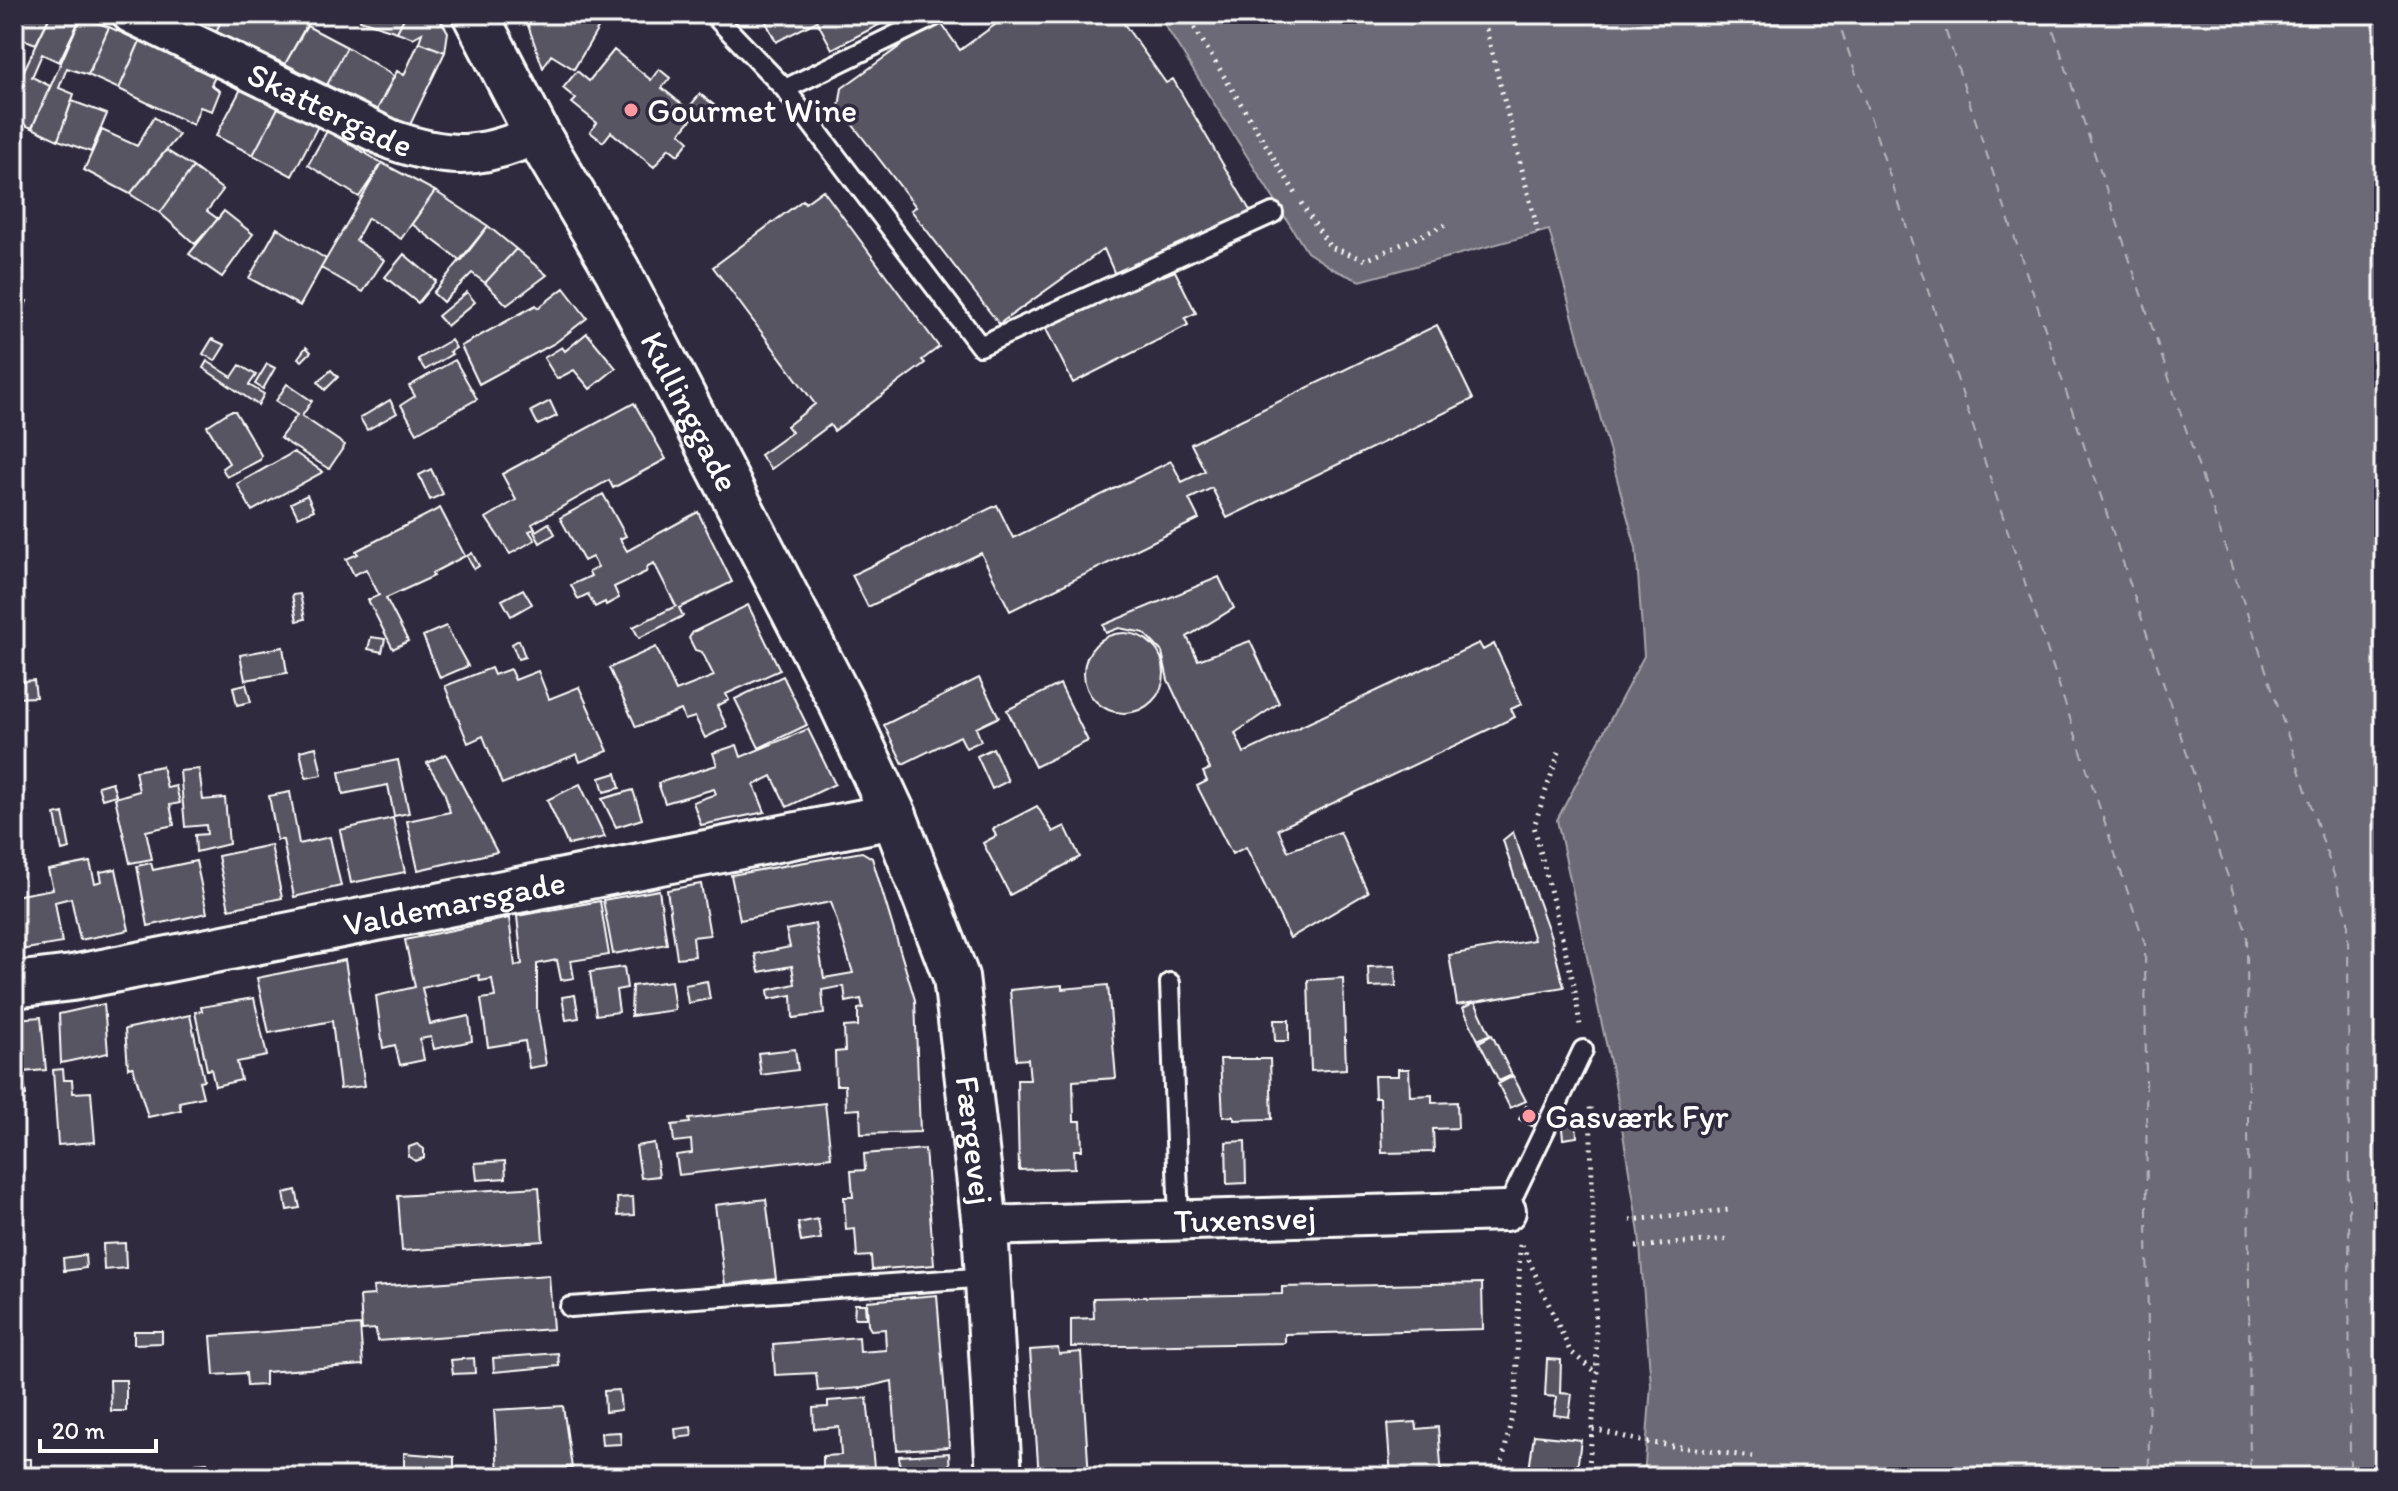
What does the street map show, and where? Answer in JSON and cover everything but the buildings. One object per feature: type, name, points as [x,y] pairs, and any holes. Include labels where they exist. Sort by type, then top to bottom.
[{"type":"street","name":"Skattergade","points":[[132,14],[392,140],[433,154],[478,153],[507,148],[537,134]]},
{"type":"street","name":"Kullinggade","points":[[475,14],[537,134],[617,270],[842,704],[894,816]]},
{"type":"street","name":"Valdemarsgade","points":[[14,985],[87,975],[894,816]]},
{"type":"street","name":"Færgevej","points":[[894,816],[956,977],[985,1226],[999,1477]]},
{"type":"street","name":"Tuxensvej","points":[[985,1226],[1179,1220],[1513,1226]]},
{"type":"lane","points":[[713,14],[785,89],[980,346],[1273,213]]},
{"type":"lane","points":[[785,89],[939,14]]},
{"type":"lane","points":[[1170,983],[1179,1220]]},
{"type":"lane","points":[[1513,1226],[1583,1050]]},
{"type":"lane","points":[[570,1307],[988,1277]]},
{"type":"path","points":[[1186,14],[1330,247],[1366,260],[1445,225]]},
{"type":"path","points":[[1482,14],[1538,232]]},
{"type":"path","points":[[1630,1220],[1729,1210]]},
{"type":"path","points":[[1513,1226],[1570,1351],[1597,1373],[1588,1477]]},
{"type":"path","points":[[1499,1477],[1516,1397],[1513,1226]]},
{"type":"path","points":[[1636,1247],[1729,1239]]},
{"type":"path","points":[[1593,1429],[1645,1442],[1752,1457]]},
{"type":"shaded area","points":[[1158,14],[2384,14],[2384,1477],[1644,1477],[1651,1385],[1639,1233],[1615,1084],[1557,820],[1644,656],[1636,548],[1549,230],[1360,281],[1335,270],[1307,252]]},
{"type":"ferry route","points":[[1836,14],[2145,944],[2149,1477]]},
{"type":"ferry route","points":[[1940,14],[2247,934],[2250,1477]]},
{"type":"ferry route","points":[[2048,14],[2348,917],[2350,1477]]},
{"type":"place","name":"Gourmet Wine","points":[[631,110]]},
{"type":"place","name":"Gasværk Fyr","points":[[1529,1116]]}]
